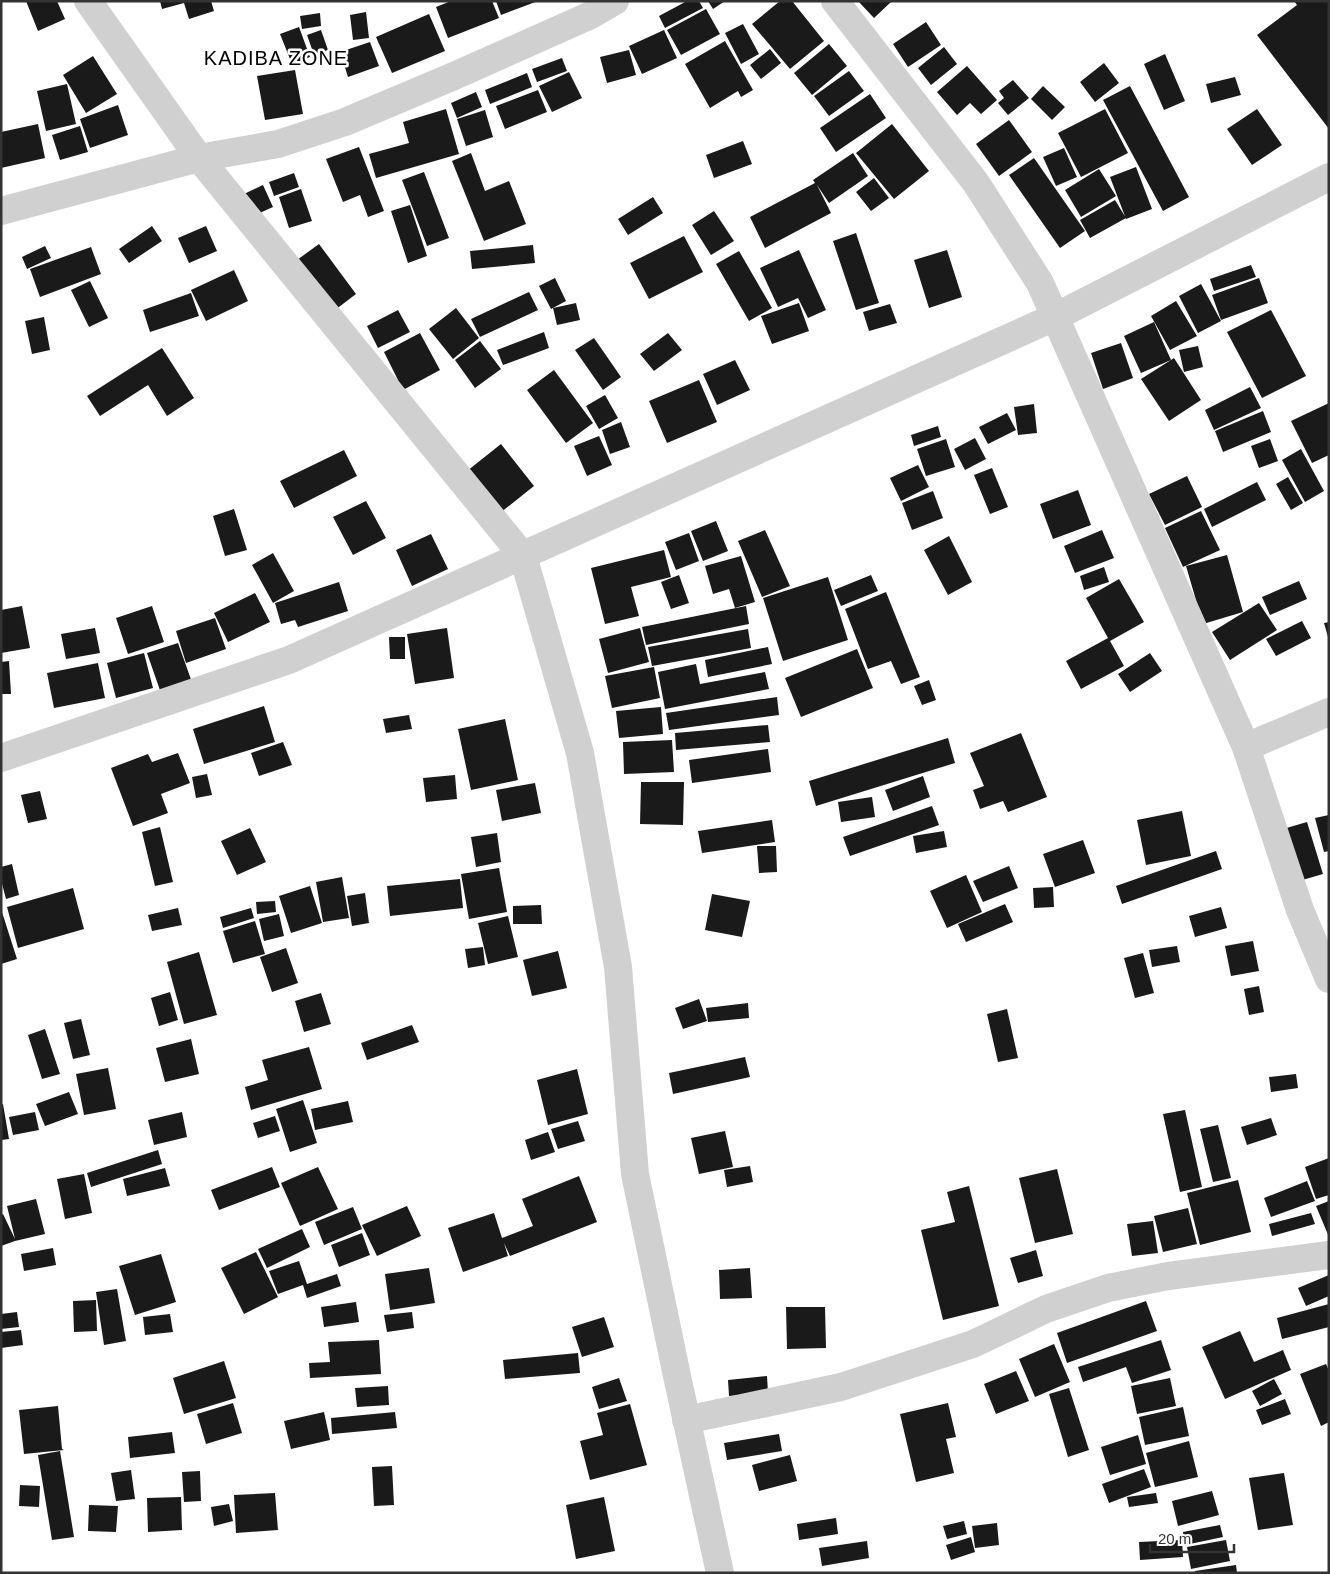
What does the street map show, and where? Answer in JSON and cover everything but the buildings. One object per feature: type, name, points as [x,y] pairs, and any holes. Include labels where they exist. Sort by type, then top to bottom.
[{"type":"street","points":[[88,1],[200,158],[523,556],[580,753],[618,967],[635,1174],[720,1573]]},
{"type":"street","points":[[1,212],[200,158],[278,144],[345,122],[583,19],[615,1]]},
{"type":"street","points":[[835,1],[976,183],[1040,283],[1246,747],[1300,910],[1329,979]]},
{"type":"street","points":[[1,758],[289,660],[1055,318],[1329,176]]},
{"type":"street","points":[[1246,747],[1329,712]]},
{"type":"street","points":[[686,1420],[841,1386],[973,1344],[1046,1309],[1108,1288],[1168,1276],[1329,1255]]},
{"type":"district","name":"KADIBA ZONE","points":[[276,58]]}]
